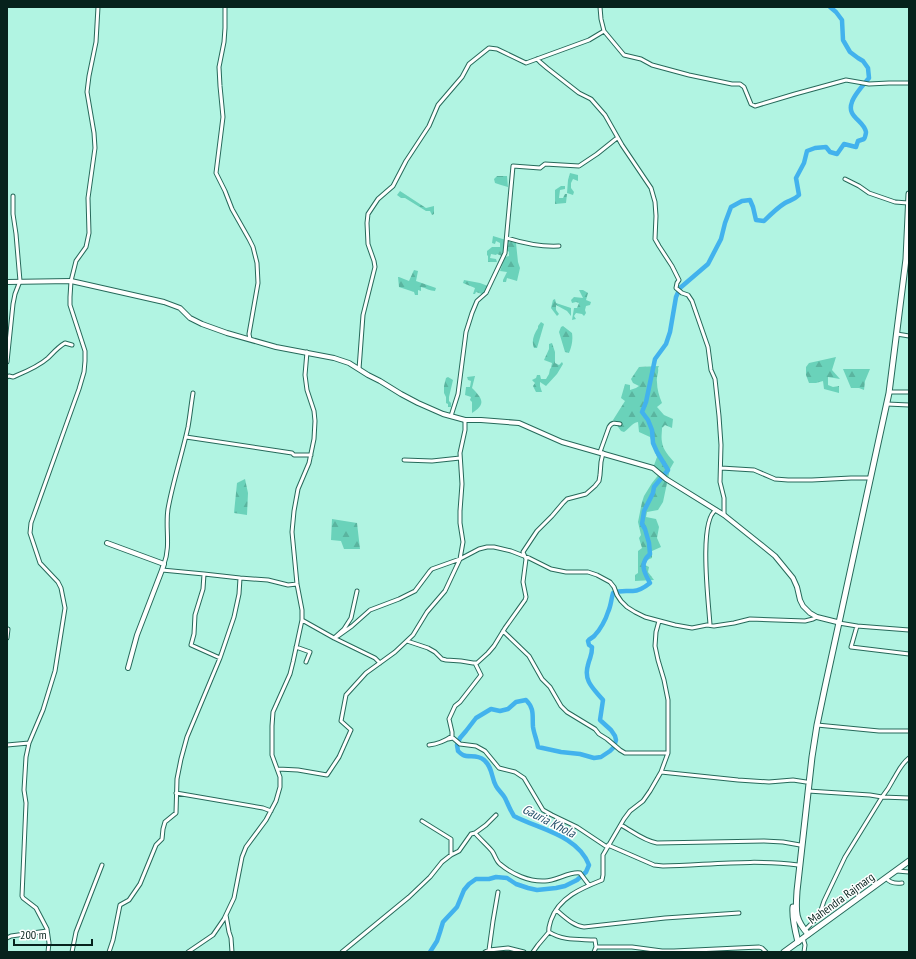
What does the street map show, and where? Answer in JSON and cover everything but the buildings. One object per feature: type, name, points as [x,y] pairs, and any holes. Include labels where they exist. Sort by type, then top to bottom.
[{"type":"main road","points":[[801,940],[795,932],[793,910],[809,757],[815,724],[890,392],[906,259],[909,194]]},
{"type":"main road","points":[[807,932],[797,917],[797,891],[812,757],[838,622]]},
{"type":"main road","name":"Mahendra Rajmarg","points":[[784,952],[801,940],[807,932],[909,861]]},
{"type":"street","points":[[48,952],[49,943],[47,931],[36,908],[23,898],[21,892],[26,803],[24,772],[29,743],[43,710],[55,671],[65,608],[61,588],[58,582],[40,563],[30,533],[31,523],[84,372],[85,351],[70,306],[70,297],[71,282],[76,261],[86,247],[89,233],[88,198],[95,148],[87,92],[96,42],[98,7]]},
{"type":"street","points":[[225,7],[224,42],[219,67],[223,117],[216,174],[232,209],[249,239],[257,263],[258,283],[249,334],[250,339]]},
{"type":"street","points":[[600,7],[604,31],[624,55],[641,59],[652,65],[689,75],[722,83],[740,84],[744,87],[751,104],[756,106],[846,80],[869,84],[909,84]]},
{"type":"street","points":[[359,368],[363,315],[375,268],[368,244],[368,214],[378,199],[393,186],[406,161],[429,126],[438,105],[462,77],[469,64],[489,48],[497,49],[526,63],[589,40],[604,31]]},
{"type":"street","points":[[537,58],[546,68],[579,93],[591,99],[605,115],[617,138],[651,188],[655,202],[656,239],[679,280],[676,288],[682,293],[688,295],[692,301],[708,347],[711,370],[715,379],[719,416],[721,468],[720,482],[724,498],[724,515]]},
{"type":"street","points":[[451,416],[458,394],[466,332],[472,313],[477,301],[486,293],[505,253],[513,166],[540,168],[545,164],[579,166],[617,138]]},
{"type":"street","points":[[845,179],[869,193],[895,202],[908,203]]},
{"type":"street","points":[[7,362],[13,304],[20,281],[13,214],[13,196]]},
{"type":"street","points":[[507,238],[523,243],[559,246]]},
{"type":"street","points":[[7,282],[80,283],[164,302],[180,308],[190,318],[202,324],[227,333],[276,347],[307,352],[349,363],[418,403],[451,416],[465,420],[519,423],[562,442],[653,468],[666,480],[724,515],[774,556],[793,578],[803,606],[810,613],[817,617],[857,626],[909,630]]},
{"type":"street","points":[[897,334],[909,336]]},
{"type":"street","points":[[7,377],[13,377],[26,372],[41,363],[65,343],[72,345]]},
{"type":"street","points":[[188,952],[213,935],[224,919],[234,898],[242,857],[246,847],[266,820],[276,800],[280,786],[278,769],[272,755],[273,712],[290,674],[302,620],[292,532],[298,489],[309,463],[314,439],[315,421],[307,390],[305,375],[307,352]]},
{"type":"street","points":[[890,392],[909,392]]},
{"type":"street","points":[[128,668],[137,635],[167,556],[168,511],[186,437],[193,393]]},
{"type":"street","points":[[887,404],[909,405]]},
{"type":"street","points":[[278,769],[298,770],[327,775],[339,757],[351,730],[341,721],[346,696],[366,673],[395,652],[413,635],[427,612],[445,591],[460,559],[463,542],[460,522],[462,484],[460,453],[465,430],[465,420]]},
{"type":"street","points":[[407,641],[428,648],[442,659],[446,660],[476,663],[488,654],[502,631],[525,600],[526,597],[523,582],[526,559],[523,552],[537,531],[563,502],[567,499],[586,494],[599,481],[602,453],[609,427],[614,423],[620,424]]},
{"type":"street","points":[[186,437],[292,453],[294,455],[311,456]]},
{"type":"street","points":[[404,460],[432,461],[460,458]]},
{"type":"street","points":[[721,468],[754,470],[775,479],[788,480],[870,478]]},
{"type":"street","points":[[710,625],[706,542],[711,516],[716,510]]},
{"type":"street","points":[[107,543],[164,564]]},
{"type":"street","points":[[334,638],[352,626],[370,610],[415,591],[432,569],[460,559],[479,549],[489,547],[511,551],[551,569],[566,572],[588,572],[597,575],[610,582],[621,601],[635,612],[645,617],[679,626],[692,628],[710,625],[734,624],[750,619],[806,620],[817,617]]},
{"type":"street","points":[[162,570],[268,580],[288,585],[297,584]]},
{"type":"street","points":[[204,574],[191,645],[220,658]]},
{"type":"street","points":[[109,952],[120,905],[129,900],[140,884],[156,845],[162,839],[162,829],[165,822],[176,813],[177,779],[187,737],[220,658],[234,617],[239,594],[240,578]]},
{"type":"street","points":[[334,638],[344,629],[351,618],[356,591]]},
{"type":"street","points":[[302,620],[375,658],[380,663]]},
{"type":"street","points":[[533,952],[549,932],[548,929],[553,916],[564,900],[583,887],[602,880],[604,875],[603,855],[630,811],[643,802],[660,772],[668,753],[668,700],[655,646],[656,632],[659,621]]},
{"type":"street","points":[[857,626],[851,647],[909,654]]},
{"type":"street","points":[[7,638],[8,629]]},
{"type":"street","points":[[502,631],[529,656],[542,679],[550,687],[561,706],[567,712],[596,729],[599,734],[625,753],[668,753]]},
{"type":"street","points":[[296,647],[310,652],[306,662]]},
{"type":"street","points":[[448,739],[452,736],[448,719],[453,709],[481,676],[476,663]]},
{"type":"street","points":[[817,725],[879,732],[909,731]]},
{"type":"street","points":[[429,745],[453,738],[460,744],[476,746],[485,751],[499,768],[515,772],[524,778],[543,810],[552,816],[577,827],[608,846],[654,865],[663,866],[753,862],[798,865]]},
{"type":"street","points":[[7,745],[29,743]]},
{"type":"street","points":[[807,932],[819,916],[824,901],[845,857],[902,765],[909,758]]},
{"type":"street","points":[[660,772],[738,780],[769,782],[793,780],[806,782]]},
{"type":"street","points":[[808,791],[909,798]]},
{"type":"street","points":[[176,793],[263,808],[271,811]]},
{"type":"street","points":[[342,952],[409,898],[430,877],[442,862],[451,854],[459,851],[470,834],[475,833],[486,825],[496,815]]},
{"type":"street","points":[[422,821],[451,838],[451,854]]},
{"type":"street","points":[[621,825],[646,840],[657,843],[764,841],[800,845]]},
{"type":"street","points":[[475,833],[493,852],[498,863],[520,876],[532,880],[544,881],[558,879],[577,872],[585,878],[589,885]]},
{"type":"street","points":[[72,952],[76,932],[102,866]]},
{"type":"street","points":[[896,871],[909,872]]},
{"type":"street","points":[[886,878],[889,882],[902,883]]},
{"type":"street","points":[[489,950],[498,892]]},
{"type":"street","points":[[556,910],[574,924],[584,927],[665,918],[739,913]]},
{"type":"street","points":[[226,915],[231,938],[232,952]]},
{"type":"street","points":[[7,938],[11,936],[47,931]]},
{"type":"street","points":[[549,932],[567,939],[595,940],[596,947],[594,952]]},
{"type":"street","points":[[801,940],[804,945],[804,952]]},
{"type":"street","points":[[596,947],[632,947],[662,951],[759,947],[766,952]]},
{"type":"street","points":[[631,952],[632,947]]},
{"type":"street","points":[[485,952],[489,950],[508,948],[524,952]]},
{"type":"green space","points":[[570,173],[578,175],[578,181],[573,179],[571,183],[571,188],[574,192],[573,195],[567,193]]},
{"type":"green space","points":[[497,176],[507,176],[508,187],[495,183],[494,179]]},
{"type":"green space","points":[[561,186],[565,186],[565,189],[560,190],[559,198],[563,198],[565,194],[567,194],[566,203],[555,204],[555,190]]},
{"type":"green space","points":[[400,191],[426,208],[434,206],[434,214],[432,215],[430,211],[426,211],[405,198],[401,198],[397,195]]},
{"type":"green space","points":[[493,236],[506,240],[504,253],[502,256],[491,254],[490,258],[496,259],[497,262],[488,262],[487,251],[492,247],[500,247],[500,243],[496,241],[495,244],[492,243]]},
{"type":"green space","points":[[508,241],[516,243],[520,268],[517,281],[507,278],[506,282],[503,282],[507,272],[500,271],[505,257],[509,256],[509,252],[507,250]]},
{"type":"green space","points":[[414,270],[418,271],[416,281],[436,288],[435,291],[421,287],[421,291],[418,290],[418,295],[415,295],[414,292],[399,287],[398,277],[409,281]]},
{"type":"green space","points":[[464,280],[488,286],[484,294],[476,292],[473,294],[475,288],[463,283]]},
{"type":"green space","points":[[579,290],[583,290],[588,293],[586,300],[591,302],[590,305],[586,306],[586,313],[584,316],[576,313],[574,316],[576,319],[572,320],[574,308],[577,308],[579,303],[572,303],[571,300],[574,297],[583,298]]},
{"type":"green space","points":[[555,299],[556,303],[571,308],[571,316],[567,311],[556,305],[556,310],[559,314],[557,316],[551,308],[553,300]]},
{"type":"green space","points":[[541,322],[544,324],[537,348],[534,348],[533,338]]},
{"type":"green space","points":[[563,326],[572,333],[572,343],[569,353],[565,352],[559,332]]},
{"type":"green space","points":[[552,343],[555,352],[555,363],[559,365],[562,362],[563,364],[557,374],[546,386],[540,382],[542,392],[536,392],[533,386],[535,383],[532,380],[536,378],[537,375],[540,375],[541,379],[546,379],[549,374],[552,363],[544,360],[549,349],[549,344]]},
{"type":"green space","points":[[836,357],[832,370],[840,379],[828,377],[828,385],[833,387],[839,386],[839,393],[824,389],[823,381],[809,383],[806,375],[806,367],[809,363]]},
{"type":"green space","points":[[659,366],[657,385],[662,403],[657,407],[664,415],[673,419],[672,428],[665,425],[662,428],[662,440],[665,450],[674,462],[670,469],[663,502],[658,510],[647,512],[646,517],[656,519],[659,527],[657,538],[661,547],[652,551],[652,558],[647,560],[645,565],[649,567],[648,572],[654,580],[635,581],[635,575],[638,573],[638,551],[642,548],[639,538],[641,535],[638,522],[642,502],[652,483],[660,473],[653,468],[657,457],[650,437],[639,432],[638,422],[624,432],[621,431],[613,420],[625,401],[621,398],[625,384],[630,385],[630,390],[639,386],[633,383],[631,379],[639,367]]},
{"type":"green space","points":[[843,369],[870,369],[865,381],[864,390],[859,388],[851,388]]},
{"type":"green space","points":[[475,376],[472,388],[481,398],[481,404],[472,413],[471,397],[465,395],[466,387],[470,387],[471,381],[468,380],[467,377]]},
{"type":"green space","points":[[448,377],[453,380],[449,397],[451,407],[448,407],[448,404],[446,403],[444,393],[446,378]]},
{"type":"green space","points":[[245,479],[248,493],[247,515],[234,513],[237,483]]},
{"type":"green space","points":[[332,519],[357,523],[360,549],[344,549],[341,541],[331,540]]},
{"type":"waterway","name":"Gauria Khola","points":[[430,952],[437,941],[443,922],[457,907],[464,890],[476,879],[489,879],[496,877],[507,878],[516,884],[537,890],[556,888],[565,886],[577,880],[586,872],[589,865],[584,855],[567,840],[514,816],[504,796],[496,786],[487,763],[479,757],[462,755],[458,751],[457,745],[460,738],[476,718],[491,709],[500,711],[508,709],[516,702],[526,700],[531,706],[533,727],[538,747],[580,754],[594,758],[601,757],[614,747],[616,740],[615,736],[600,720],[603,700],[590,684],[587,676],[592,650],[592,647],[589,645],[588,641],[601,627],[610,607],[613,593],[637,590],[650,583],[644,568],[645,561],[650,554],[649,543],[642,524],[644,511],[653,493],[654,487],[668,470],[657,452],[653,443],[652,430],[648,420],[642,412],[646,402],[655,359],[666,344],[670,332],[676,297],[680,288],[708,264],[721,239],[731,207],[742,201],[750,200],[756,220],[764,221],[779,207],[799,195],[796,178],[804,163],[807,151],[815,148],[826,147],[830,152],[837,154],[844,144],[856,147],[858,141],[864,139],[865,137],[865,128],[853,115],[851,107],[855,96],[869,78],[868,68],[863,61],[850,52],[843,40],[842,20],[830,7]]}]
